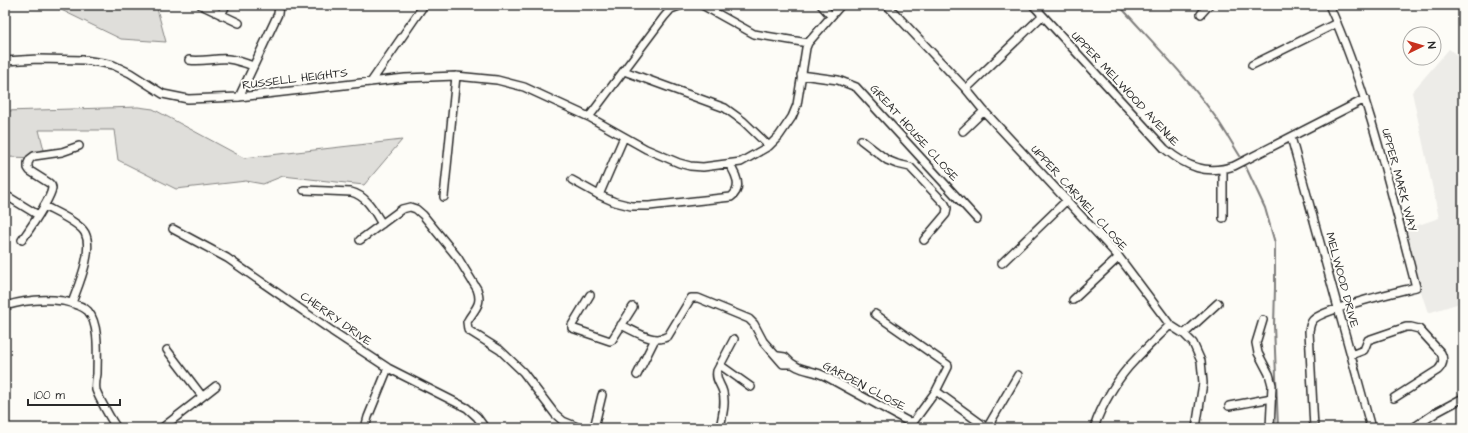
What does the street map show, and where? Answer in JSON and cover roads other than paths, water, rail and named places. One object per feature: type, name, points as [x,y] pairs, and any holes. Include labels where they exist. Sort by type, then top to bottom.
[{"type":"street","points":[[201,5],[239,24]]},
{"type":"street","points":[[221,15],[226,5]]},
{"type":"street","points":[[239,97],[278,14],[279,5]]},
{"type":"street","points":[[371,82],[424,5]]},
{"type":"street","points":[[588,117],[664,17],[671,9],[682,5]]},
{"type":"street","points":[[702,5],[754,34],[808,43],[841,5]]},
{"type":"street","points":[[821,5],[831,16]]},
{"type":"street","name":"UPPER CARMEL CLOSE","points":[[887,5],[966,89],[984,111],[1119,257],[1170,325],[1184,334],[1193,343],[1199,354],[1203,370],[1202,397],[1196,428]]},
{"type":"street","name":"UPPER MELWOOD AVENUE","points":[[1032,5],[1165,149],[1177,159],[1191,166],[1207,170],[1223,170],[1234,166],[1365,99]]},
{"type":"street","points":[[1201,14],[1209,5]]},
{"type":"street","name":"UPPER MARK WAY","points":[[1329,5],[1365,99],[1416,287],[1338,308]]},
{"type":"street","points":[[966,89],[1042,16]]},
{"type":"street","points":[[1252,65],[1337,23]]},
{"type":"street","name":"RUSSELL HEIGHTS","points":[[5,61],[38,59],[84,60],[113,65],[130,73],[163,94],[188,99],[239,97],[405,78],[456,76],[497,80],[524,87],[588,117],[646,149],[679,163],[703,167],[741,162],[769,146],[779,136],[792,117],[797,105],[801,75],[808,43]]},
{"type":"street","points":[[189,60],[197,62],[227,59],[253,66]]},
{"type":"street","points":[[624,71],[725,108],[744,121],[769,146]]},
{"type":"street","name":"GREAT HOUSE CLOSE","points":[[801,75],[838,80],[856,86],[977,218]]},
{"type":"street","points":[[444,197],[456,76]]},
{"type":"street","points":[[963,131],[984,111]]},
{"type":"street","points":[[598,195],[624,137]]},
{"type":"street","name":"MELWOOD DRIVE","points":[[1292,137],[1371,428]]},
{"type":"street","points":[[861,140],[887,160],[910,167],[945,204],[947,212],[924,240]]},
{"type":"street","points":[[22,240],[44,206],[52,187],[49,183],[30,171],[28,168],[28,163],[30,159],[34,156],[62,152],[79,146]]},
{"type":"street","points":[[572,180],[598,195],[615,202],[631,206],[649,206],[731,197],[736,194],[738,188],[735,173],[729,164]]},
{"type":"street","points":[[1223,170],[1223,218]]},
{"type":"street","points":[[931,188],[941,179]]},
{"type":"street","points":[[304,190],[351,192],[358,194],[368,202],[382,224]]},
{"type":"street","points":[[8,196],[38,215]]},
{"type":"street","points":[[1002,263],[1067,200]]},
{"type":"street","points":[[44,206],[78,226],[85,233],[88,248],[83,271],[72,303]]},
{"type":"street","points":[[360,240],[406,207],[420,211],[458,258],[477,289],[479,294],[479,304],[467,322],[468,330],[500,350],[522,372],[555,414],[563,421],[580,428]]},
{"type":"street","name":"CHERRY DRIVE","points":[[173,229],[227,258],[388,368],[467,408],[477,417],[485,428]]},
{"type":"street","points":[[1073,300],[1119,257]]},
{"type":"street","points":[[590,295],[572,325],[572,328],[610,341],[633,307]]},
{"type":"street","name":"GARDEN CLOSE","points":[[655,339],[660,340],[668,336],[690,300],[694,297],[749,319],[754,324],[763,341],[778,356],[785,357],[791,364],[799,369],[820,373],[909,422],[914,421],[936,391],[948,365],[875,314]]},
{"type":"street","points":[[5,306],[17,302],[52,300],[72,303],[88,311],[94,320],[97,348],[96,390],[116,428]]},
{"type":"street","points":[[1184,334],[1218,303]]},
{"type":"street","points":[[1314,428],[1309,331],[1310,325],[1318,316],[1338,308]]},
{"type":"street","points":[[1263,320],[1256,343],[1271,380],[1272,398],[1270,428]]},
{"type":"street","points":[[621,325],[655,339],[637,375]]},
{"type":"street","points":[[1094,428],[1099,413],[1115,386],[1134,360],[1170,325]]},
{"type":"street","points":[[1351,355],[1364,350],[1368,340],[1406,327],[1419,329],[1442,352],[1443,360],[1438,370],[1394,398]]},
{"type":"street","points":[[720,428],[724,405],[722,391],[716,376],[720,365],[734,340]]},
{"type":"street","points":[[167,350],[202,396]]},
{"type":"street","points":[[720,365],[751,387]]},
{"type":"street","points":[[365,428],[388,368]]},
{"type":"street","points":[[936,391],[987,428],[1018,375]]},
{"type":"street","points":[[162,428],[216,386]]},
{"type":"street","points":[[594,428],[602,395]]},
{"type":"street","points":[[1229,406],[1272,398]]},
{"type":"street","points":[[1413,428],[1437,412],[1463,398]]},
{"type":"waterway","points":[[1119,5],[1170,60],[1194,89],[1217,119],[1240,156]]},
{"type":"waterway","points":[[1245,165],[1265,208],[1275,243],[1274,325],[1278,428]]}]
